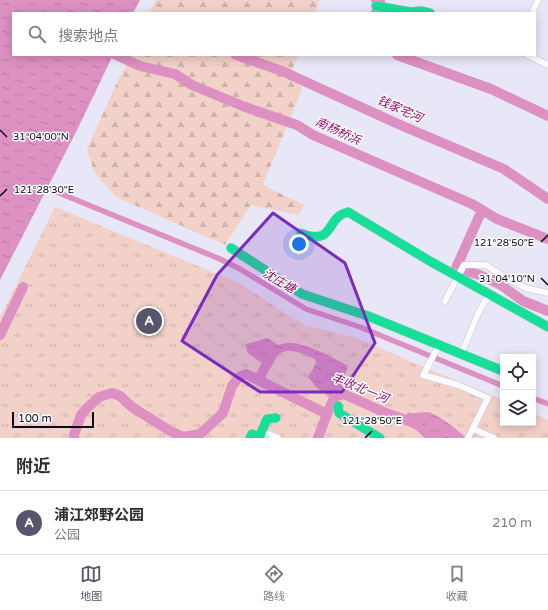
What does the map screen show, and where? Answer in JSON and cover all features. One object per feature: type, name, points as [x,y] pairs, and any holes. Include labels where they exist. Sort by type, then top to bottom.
[{"type":"street","points":[[532,12],[538,0]]},
{"type":"street","points":[[379,7],[410,12],[426,12]]},
{"type":"street","points":[[529,56],[548,65]]},
{"type":"street","points":[[301,234],[307,237],[322,236],[327,233],[336,218],[345,212],[348,212],[548,327]]},
{"type":"street","points":[[231,248],[302,294],[368,316],[500,370]]},
{"type":"street","points":[[446,301],[464,265],[486,266],[526,288],[548,292]]},
{"type":"street","points":[[461,353],[477,316],[490,295]]},
{"type":"street","points":[[439,346],[424,374],[458,385],[488,398],[468,438]]},
{"type":"street","points":[[338,406],[339,413],[380,438]]},
{"type":"street","points":[[250,438],[252,434],[260,438],[267,419],[276,418]]},
{"type":"street","points":[[473,429],[494,438]]},
{"type":"street","points":[[262,431],[278,438]]},
{"type":"highlighted area","points":[[273,213],[345,263],[375,343],[342,392],[260,392],[182,341],[217,275]]},
{"type":"green space","points":[[156,0],[320,0],[315,12],[150,12]]},
{"type":"green space","points":[[131,56],[298,56],[292,70],[302,89],[263,185],[304,205],[299,215],[251,205],[225,245],[116,197],[94,172],[87,149],[118,80]]},
{"type":"green space","points":[[55,207],[239,283],[304,325],[353,337],[500,399],[500,426],[536,426],[536,414],[548,420],[548,438],[0,438],[0,317]]},
{"type":"water","points":[[0,0],[140,0],[134,12],[12,12],[12,56],[113,56],[78,128],[0,280]]},
{"type":"water","points":[[268,338],[278,345],[286,343],[300,344],[314,349],[348,366],[343,382],[346,391],[342,400],[336,401],[317,388],[308,377],[316,364],[315,359],[301,353],[290,351],[280,354],[269,366],[257,360],[247,352],[246,344]]},
{"type":"water","points":[[408,412],[426,412],[435,415],[466,438],[425,438],[415,429],[403,423]]},
{"type":"waterway","name":"钱家宅河","points":[[376,0],[380,2],[376,12]]},
{"type":"waterway","name":"南杨桥浜","points":[[118,56],[140,66],[175,74],[192,85],[245,107],[297,125],[313,135],[472,204],[497,219],[548,239]]},
{"type":"waterway","name":"钱家宅河","points":[[239,56],[282,71],[398,124],[504,169],[548,199]]},
{"type":"waterway","name":"钱家宅河","points":[[400,56],[491,89],[548,116]]},
{"type":"waterway","name":"沈庄塘","points":[[47,188],[220,259],[240,269],[306,309],[360,327],[500,385]]},
{"type":"waterway","points":[[482,210],[456,268],[480,275],[501,285],[523,301],[548,311]]},
{"type":"waterway","points":[[0,335],[23,287]]},
{"type":"waterway","name":"丰收北一河","points":[[258,380],[273,353]]},
{"type":"waterway","points":[[74,438],[81,415],[99,397],[112,393],[120,396],[132,407],[170,431],[184,437],[200,434],[223,413],[232,386],[239,377],[246,374],[327,414],[318,438]]},
{"type":"waterway","name":"丰收北一河","points":[[332,391],[337,391],[386,413],[417,424]]},
{"type":"waterway","points":[[327,414],[337,391]]},
{"type":"waterway","name":"沈庄塘","points":[[536,399],[548,404]]},
{"type":"traffic: fast","points":[[376,6],[410,12]]},
{"type":"traffic: fast","points":[[410,12],[426,12]]},
{"type":"traffic: fast","points":[[301,234],[320,236],[325,233],[341,215],[348,212],[428,260],[548,327]]},
{"type":"traffic: fast","points":[[231,248],[302,294],[368,316],[500,370]]},
{"type":"traffic: fast","points":[[338,406],[339,413],[380,438]]},
{"type":"traffic: fast","points":[[250,438],[252,434],[259,438],[267,419],[276,418]]},
{"type":"place","name":"浦江郊野公园","points":[[149,321]]}]
